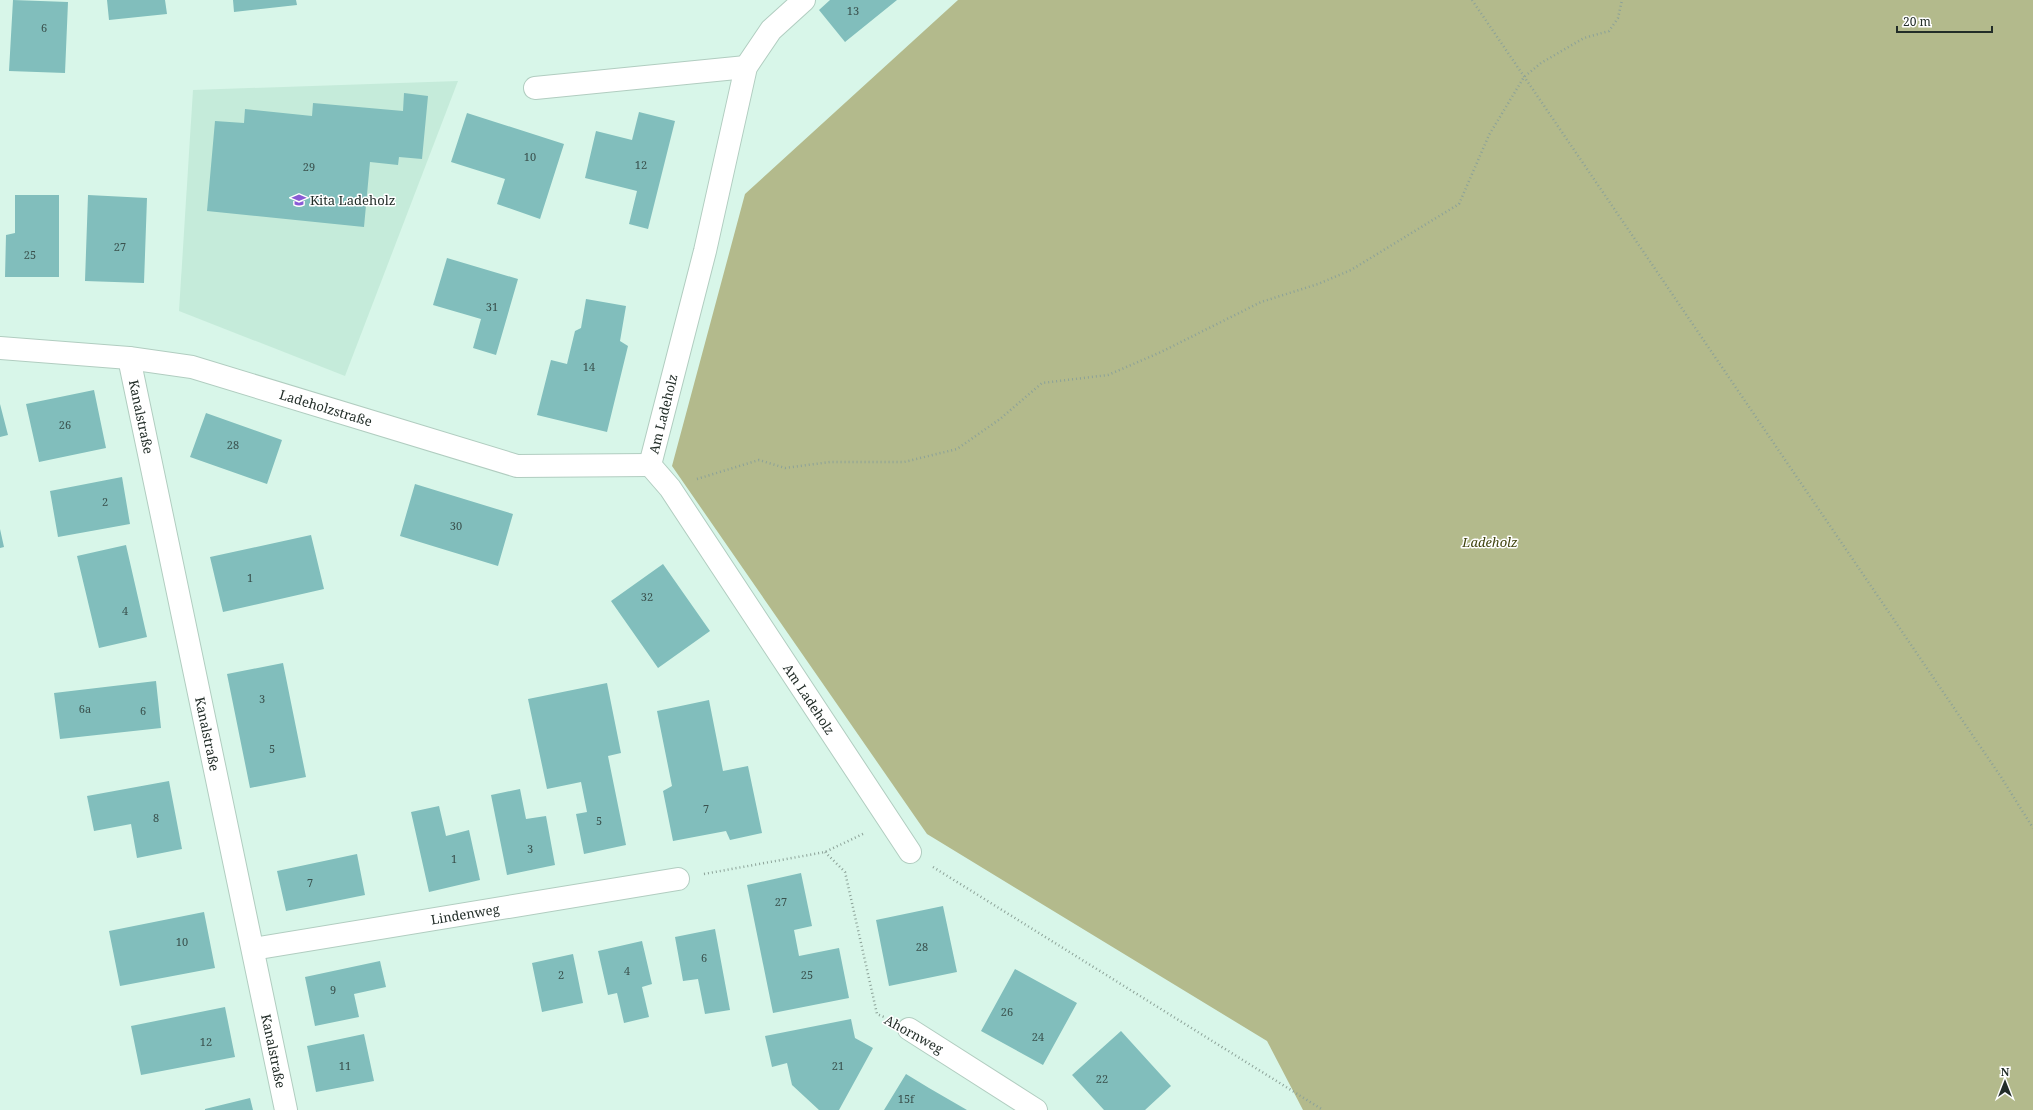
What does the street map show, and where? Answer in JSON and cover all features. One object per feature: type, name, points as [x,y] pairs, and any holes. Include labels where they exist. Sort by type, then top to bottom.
[{"type":"street","name":"Am Ladeholz","points":[[804,0],[771,30],[746,67],[705,251],[650,465],[670,488],[910,852]]},
{"type":"street","points":[[535,88],[746,67]]},
{"type":"street","name":"Ladeholzstraße","points":[[0,348],[129,358],[192,367],[517,466],[650,465]]},
{"type":"street","name":"Kanalstraße","points":[[129,358],[286,1110]]},
{"type":"street","name":"Lindenweg","points":[[253,949],[678,879]]},
{"type":"street","name":"Ahornweg","points":[[909,1029],[1036,1110]]},
{"type":"path","points":[[1472,0],[1996,770],[2033,828]]},
{"type":"path","points":[[670,488],[759,460],[785,468],[830,462],[904,462],[957,449],[1000,418],[1042,383],[1108,375],[1161,352],[1261,302],[1318,284],[1351,270],[1459,204],[1489,135],[1524,77],[1541,64],[1584,38],[1609,31],[1618,18],[1622,0]]},
{"type":"path","points":[[678,879],[825,852],[889,821]]},
{"type":"path","name":"Ahornweg","points":[[825,852],[845,872],[877,1014],[909,1029]]},
{"type":"path","points":[[910,852],[1323,1110]]},
{"type":"shaded area","name":"Kita Ladeholz","points":[[458,81],[345,376],[179,311],[193,90]]},
{"type":"green space","name":"Ladeholz","points":[[958,0],[2033,0],[2033,1110],[1303,1110],[1267,1041],[927,834],[672,466],[745,194]]},
{"type":"building","points":[[13,0],[68,2],[65,73],[9,71]]},
{"type":"building","points":[[107,0],[165,0],[167,14],[109,20]]},
{"type":"building","points":[[233,0],[296,0],[297,5],[234,12]]},
{"type":"building","points":[[830,0],[897,0],[845,42],[819,10]]},
{"type":"building","points":[[404,93],[428,96],[422,159],[399,157],[398,165],[370,162],[364,227],[207,211],[215,121],[244,123],[245,109],[312,116],[313,103],[403,111]]},
{"type":"building","points":[[639,112],[675,121],[648,229],[629,224],[637,191],[585,178],[596,131],[632,140]]},
{"type":"building","points":[[467,113],[564,144],[540,219],[497,204],[505,179],[451,162]]},
{"type":"building","points":[[15,195],[59,195],[59,277],[5,277],[6,235],[15,233]]},
{"type":"building","points":[[88,195],[147,198],[144,283],[85,281]]},
{"type":"building","points":[[447,258],[518,279],[496,355],[473,348],[481,319],[433,305]]},
{"type":"building","points":[[586,299],[626,306],[620,341],[628,346],[607,432],[537,415],[551,360],[567,364],[575,331],[581,328]]},
{"type":"building","points":[[94,390],[106,448],[39,462],[26,404]]},
{"type":"building","points":[[0,404],[8,435],[0,437]]},
{"type":"building","points":[[206,413],[282,440],[267,484],[190,457]]},
{"type":"building","points":[[122,477],[130,524],[58,537],[50,491]]},
{"type":"building","points":[[415,484],[513,514],[498,566],[400,536]]},
{"type":"building","points":[[0,529],[4,547],[0,548]]},
{"type":"building","points":[[311,535],[324,589],[223,612],[210,557]]},
{"type":"building","points":[[126,545],[147,637],[99,648],[77,556]]},
{"type":"building","points":[[663,564],[710,631],[658,668],[611,601]]},
{"type":"building","points":[[283,663],[306,777],[250,788],[227,674]]},
{"type":"building","points":[[156,681],[161,728],[60,739],[54,693]]},
{"type":"building","points":[[607,683],[621,753],[608,756],[626,845],[584,854],[576,814],[587,812],[581,782],[547,789],[528,699]]},
{"type":"building","points":[[709,700],[723,771],[748,766],[762,833],[730,840],[726,831],[673,841],[663,791],[672,786],[657,711]]},
{"type":"building","points":[[169,781],[182,849],[137,858],[131,824],[94,831],[87,796]]},
{"type":"building","points":[[520,789],[526,819],[546,816],[555,865],[507,875],[491,795]]},
{"type":"building","points":[[439,806],[446,836],[469,830],[480,880],[429,892],[411,812]]},
{"type":"building","points":[[357,854],[365,895],[286,911],[277,871]]},
{"type":"building","points":[[801,873],[812,926],[794,930],[799,956],[839,948],[849,998],[773,1013],[747,885]]},
{"type":"building","points":[[943,906],[957,972],[889,986],[876,920]]},
{"type":"building","points":[[204,912],[215,968],[120,986],[109,931]]},
{"type":"building","points":[[715,929],[730,1010],[705,1014],[698,979],[683,981],[675,937]]},
{"type":"building","points":[[642,941],[652,984],[642,987],[649,1017],[624,1023],[617,993],[608,995],[598,951]]},
{"type":"building","points":[[573,954],[583,1003],[542,1012],[532,963]]},
{"type":"building","points":[[380,961],[386,987],[354,994],[359,1017],[315,1026],[305,977]]},
{"type":"building","points":[[1015,969],[1077,1003],[1043,1065],[981,1031]]},
{"type":"building","points":[[225,1007],[235,1057],[141,1075],[131,1026]]},
{"type":"building","points":[[851,1019],[855,1038],[873,1048],[839,1110],[819,1110],[792,1085],[787,1063],[772,1067],[765,1036]]},
{"type":"building","points":[[1121,1031],[1171,1086],[1145,1110],[1104,1110],[1072,1075]]},
{"type":"building","points":[[364,1034],[374,1081],[316,1092],[307,1046]]},
{"type":"building","points":[[906,1074],[929,1088],[967,1110],[884,1110]]},
{"type":"building","points":[[250,1098],[253,1110],[205,1110],[205,1109]]},
{"type":"place","name":"Kita Ladeholz","points":[[299,200]]}]
